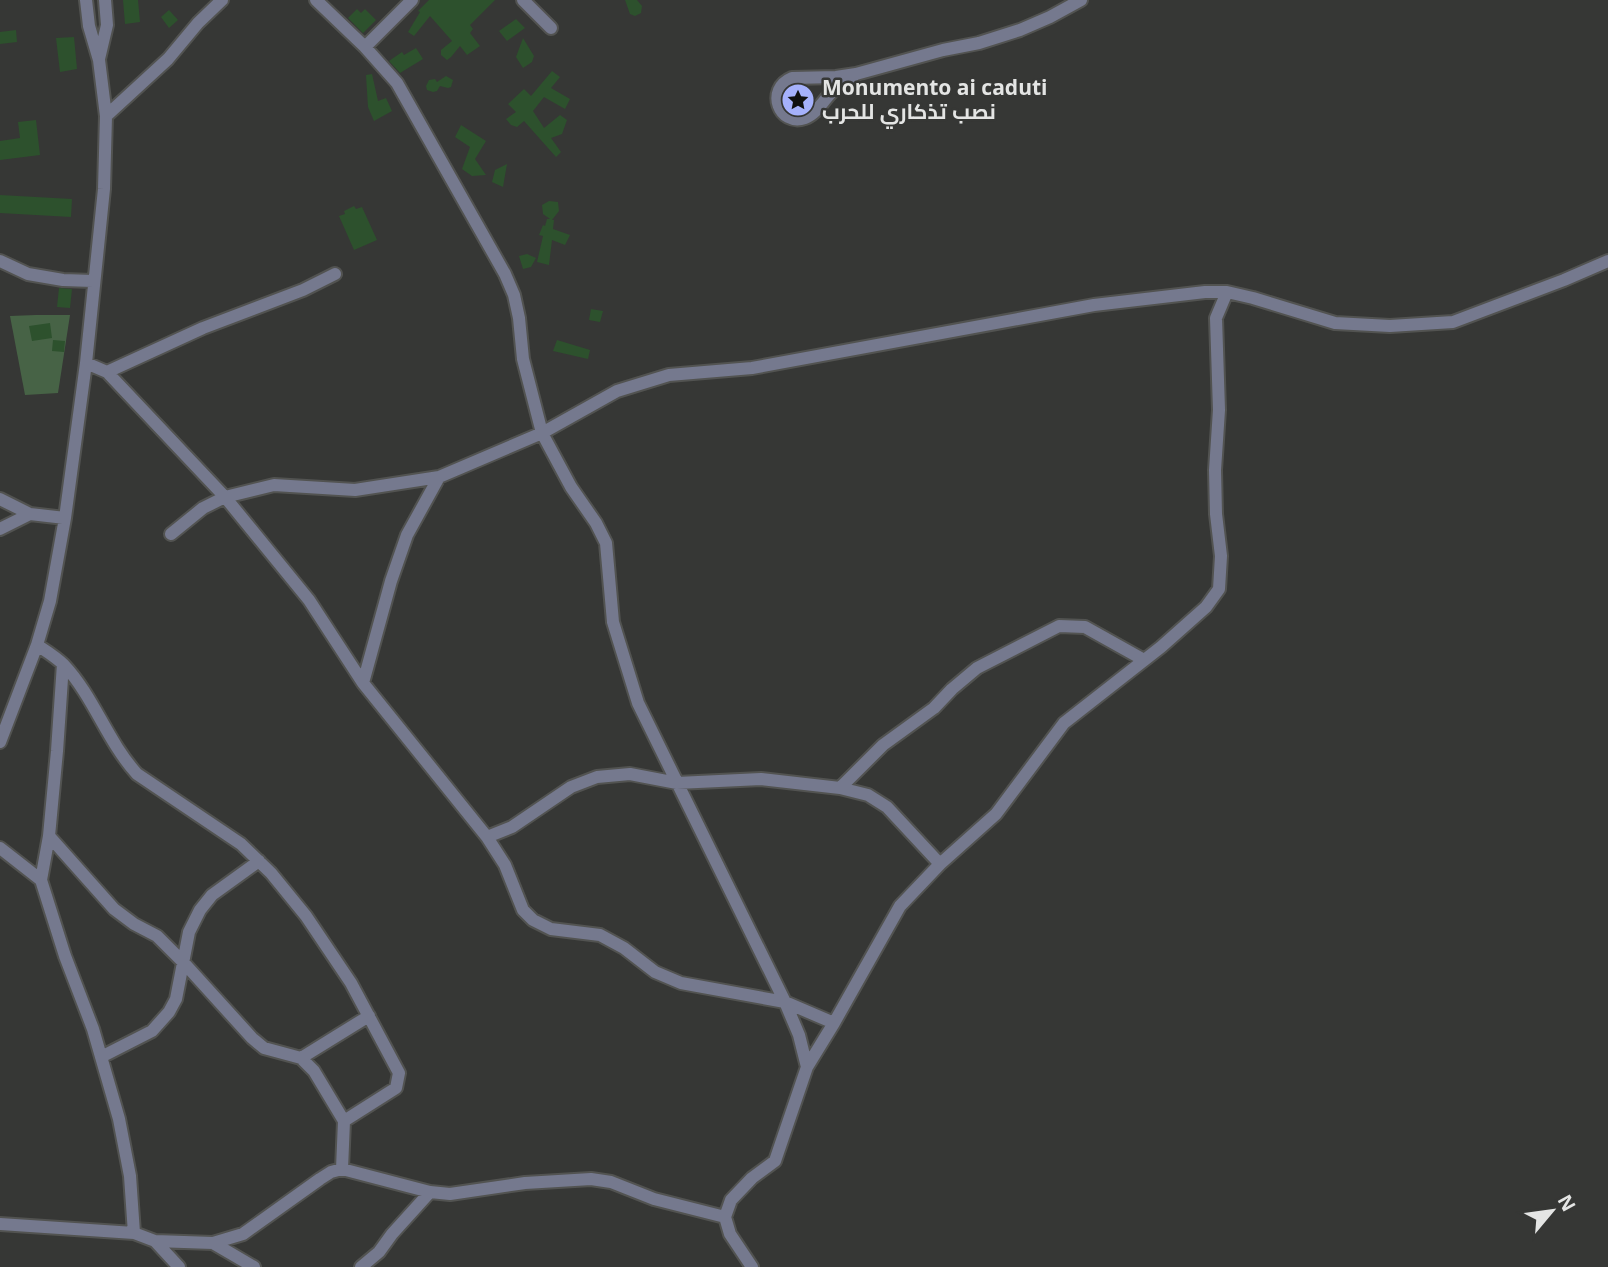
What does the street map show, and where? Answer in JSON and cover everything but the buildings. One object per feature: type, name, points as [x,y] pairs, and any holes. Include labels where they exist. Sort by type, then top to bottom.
[{"type":"street","points":[[0,742],[37,645],[50,601],[65,518],[86,363],[104,189],[107,116],[99,60],[89,26],[86,0]]},
{"type":"street","points":[[99,60],[107,25],[104,0]]},
{"type":"street","points":[[107,116],[168,59],[198,23],[222,0]]},
{"type":"street","points":[[316,0],[365,47],[397,83],[505,274],[514,295],[523,359],[542,433],[606,543],[613,622],[638,703],[785,1002],[799,1035],[807,1068]]},
{"type":"street","points":[[365,47],[412,0]]},
{"type":"street","points":[[523,0],[551,27]]},
{"type":"street","points":[[856,74],[832,92],[808,117],[790,118],[779,106],[780,87],[788,80],[856,74],[979,43],[1020,30],[1081,0]]},
{"type":"street","points":[[0,261],[28,274],[63,280],[93,281]]},
{"type":"street","points":[[171,534],[203,508],[225,497],[274,485],[355,490],[439,477],[542,433],[617,391],[669,375],[752,368],[1094,305],[1205,292],[1227,292],[1335,323],[1390,326],[1453,322],[1608,261]]},
{"type":"street","points":[[107,372],[203,328],[303,290],[335,274]]},
{"type":"street","points":[[752,1267],[730,1234],[725,1217],[731,1200],[752,1178],[775,1161],[807,1068],[900,906],[940,864],[996,814],[1065,723],[1206,607],[1219,589],[1222,556],[1216,514],[1215,470],[1219,410],[1216,318],[1227,292]]},
{"type":"street","points":[[86,363],[107,372],[225,497],[309,600],[363,683],[487,837],[505,865],[523,910],[533,920],[551,929],[600,935],[624,948],[655,972],[681,982],[785,1002],[834,1023]]},
{"type":"street","points":[[363,683],[391,581],[407,535],[439,477]]},
{"type":"street","points":[[0,499],[30,514],[65,518]]},
{"type":"street","points":[[0,529],[30,514]]},
{"type":"street","points":[[840,789],[883,745],[934,708],[977,668],[1059,626],[1085,627],[1144,660]]},
{"type":"street","points":[[37,645],[63,664],[92,703],[125,761],[137,774],[241,844],[271,873],[306,916],[351,983],[399,1073],[396,1088],[344,1121]]},
{"type":"street","points":[[63,664],[49,836],[41,880],[65,956],[93,1029],[119,1119],[130,1176],[134,1233]]},
{"type":"street","points":[[487,837],[512,827],[570,787],[597,777],[630,774],[677,783],[761,779],[868,795],[887,807],[940,864]]},
{"type":"street","points":[[49,836],[114,909],[157,936],[252,1038],[264,1048],[301,1058],[314,1071],[344,1121],[342,1169]]},
{"type":"street","points":[[0,848],[41,880]]},
{"type":"street","points":[[101,1057],[152,1031],[169,1012],[176,999],[189,932],[200,909],[212,895],[259,861]]},
{"type":"street","points":[[301,1058],[369,1016]]},
{"type":"street","points":[[0,1224],[134,1233],[155,1241],[213,1243],[243,1234],[320,1179],[342,1169],[430,1192],[450,1194],[525,1183],[591,1179],[611,1182],[654,1199],[725,1217]]},
{"type":"street","points":[[361,1267],[379,1252],[430,1192]]},
{"type":"street","points":[[155,1241],[179,1267]]},
{"type":"street","points":[[213,1243],[254,1267]]},
{"type":"green space","points":[[70,315],[58,393],[25,395],[10,316]]},
{"type":"place","name":"Monumento ai caduti نصب تذكاري للحرب","points":[[798,100]]}]
